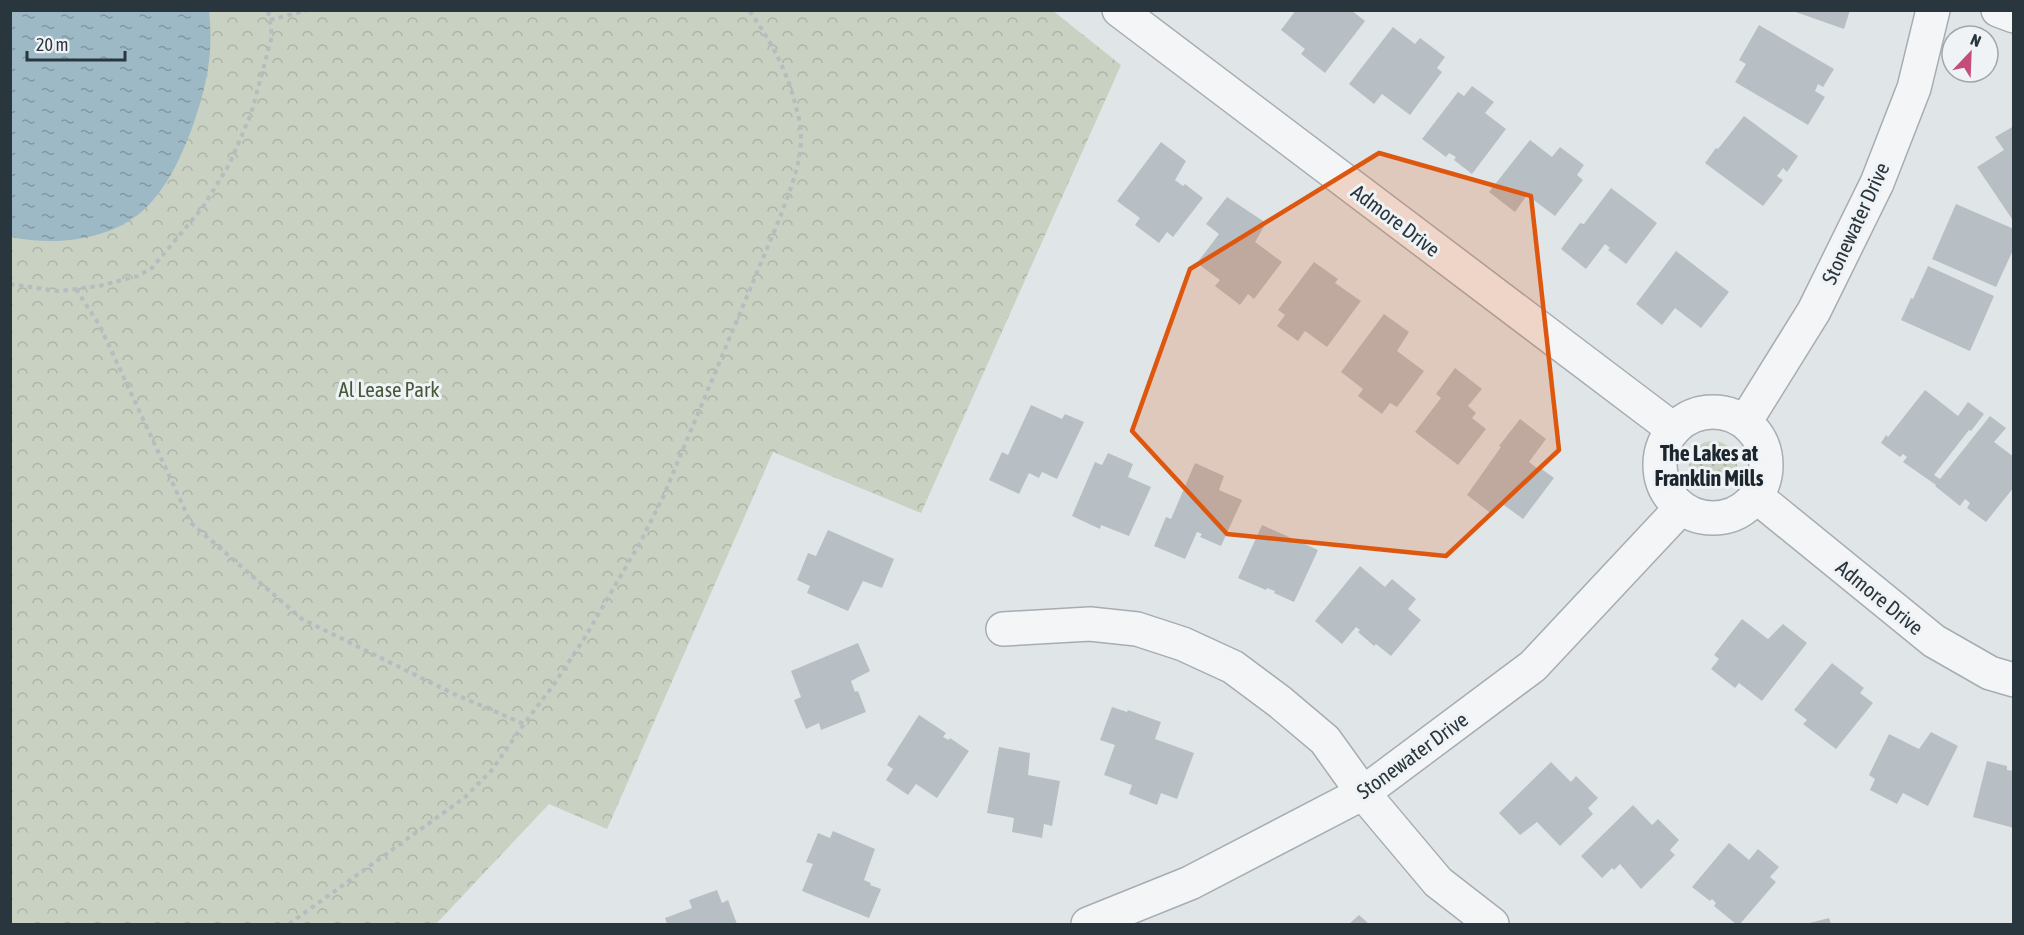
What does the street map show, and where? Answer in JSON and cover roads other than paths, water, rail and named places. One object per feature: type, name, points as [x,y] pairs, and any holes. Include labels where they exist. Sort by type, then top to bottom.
[{"type":"street","name":"Admore Drive","points":[[1119,10],[1673,429]]},
{"type":"street","name":"Stonewater Drive","points":[[1745,422],[1814,311],[1877,183],[1914,88],[1933,10]]},
{"type":"street","points":[[1998,10],[2013,16]]},
{"type":"street","points":[[1707,411],[1727,413],[1745,422],[1759,437],[1767,457],[1766,478],[1756,497],[1741,511],[1721,518],[1700,517],[1681,508],[1666,491],[1659,470],[1661,448],[1673,429],[1688,417],[1707,411]]},
{"type":"street","name":"Admore Drive","points":[[1756,497],[1934,641],[1990,673],[2013,680]]},
{"type":"street","name":"Stonewater Drive","points":[[1088,924],[1190,883],[1363,793],[1533,666],[1681,508]]},
{"type":"street","points":[[1003,629],[1090,624],[1137,629],[1183,644],[1233,667],[1325,740],[1363,793],[1438,882],[1492,924]]},
{"type":"water","points":[[10,11],[209,11],[208,72],[191,131],[166,183],[140,213],[124,224],[107,232],[68,240],[29,240],[11,237]]},
{"type":"district","name":"The Lakes at Franklin Mills","points":[[1709,466]]},
{"type":"park label","name":"Al Lease Park","points":[[389,389]]}]
